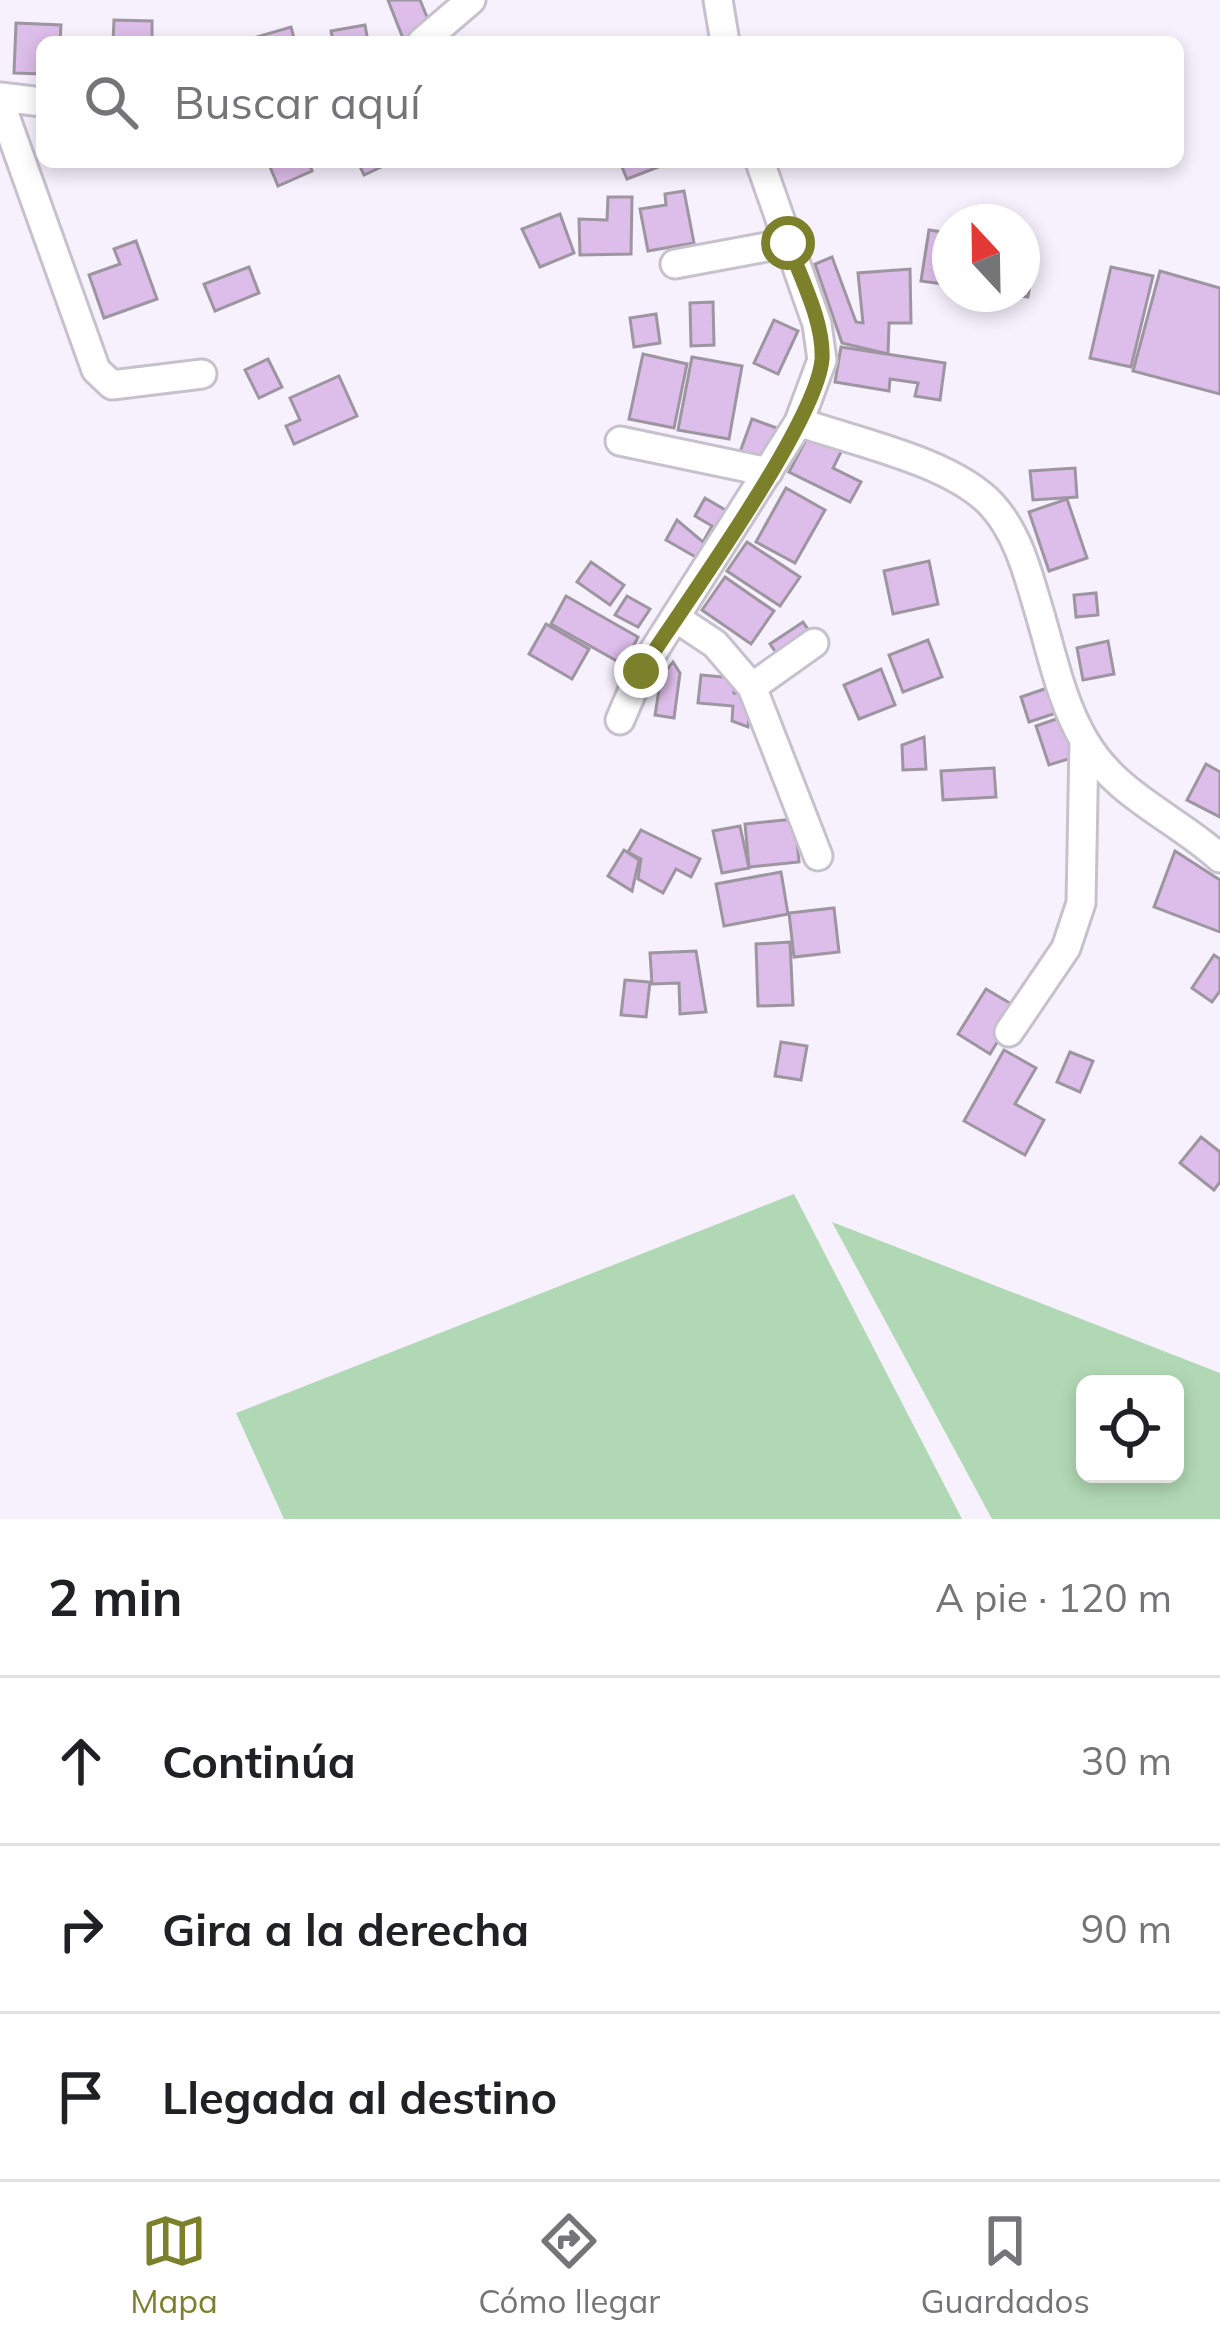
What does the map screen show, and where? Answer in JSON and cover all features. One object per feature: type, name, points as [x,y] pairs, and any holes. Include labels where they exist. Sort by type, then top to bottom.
[{"type":"street","points":[[429,36],[471,0]]},
{"type":"street","points":[[718,0],[723,36]]},
{"type":"street","points":[[36,102],[0,99],[96,370],[112,385],[202,374]]},
{"type":"street","points":[[620,720],[641,671],[799,422],[822,360],[817,324],[762,168]]},
{"type":"street","points":[[675,264],[788,243]]},
{"type":"street","points":[[799,422],[958,478],[992,505],[1022,552],[1065,700],[1084,742],[1140,803],[1192,833],[1220,859]]},
{"type":"street","points":[[620,441],[769,472]]},
{"type":"street","points":[[676,618],[715,644],[752,687],[818,856]]},
{"type":"street","points":[[752,687],[814,644]]},
{"type":"street","points":[[1009,1032],[1066,948],[1081,903],[1084,742]]},
{"type":"green space","points":[[794,1194],[962,1519],[284,1519],[236,1413]]},
{"type":"green space","points":[[832,1222],[1220,1373],[1220,1519],[992,1519]]},
{"type":"building","points":[[388,0],[420,0],[432,29],[402,36]]},
{"type":"building","points":[[114,20],[152,21],[152,36],[113,36]]},
{"type":"building","points":[[16,23],[61,25],[60,36],[36,36],[36,74],[14,73]]},
{"type":"building","points":[[365,25],[367,36],[332,36],[331,31]]},
{"type":"building","points":[[291,27],[293,36],[260,36]]},
{"type":"building","points":[[270,168],[311,168],[312,171],[278,186]]},
{"type":"building","points":[[622,168],[655,168],[627,179]]},
{"type":"building","points":[[684,191],[694,243],[648,251],[640,209],[666,205],[665,194]]},
{"type":"building","points":[[608,197],[632,197],[631,254],[580,255],[579,219],[607,220]]},
{"type":"building","points":[[560,214],[574,253],[540,267],[522,229]]},
{"type":"building","points":[[929,230],[932,230],[932,283],[921,281]]},
{"type":"building","points":[[136,241],[157,299],[104,318],[89,275],[120,264],[114,249]]},
{"type":"building","points":[[832,257],[856,322],[863,323],[858,273],[910,269],[911,323],[889,323],[888,354],[842,343],[815,264]]},
{"type":"building","points":[[249,267],[259,293],[215,311],[204,284]]},
{"type":"building","points":[[1111,267],[1153,276],[1131,367],[1090,358]]},
{"type":"building","points":[[1160,271],[1220,288],[1220,394],[1133,371]]},
{"type":"building","points":[[713,302],[714,345],[691,346],[690,303]]},
{"type":"building","points":[[656,314],[660,343],[634,347],[630,318]]},
{"type":"building","points":[[774,320],[798,331],[778,374],[754,363]]},
{"type":"building","points":[[841,347],[945,363],[940,400],[915,396],[918,383],[890,379],[889,391],[835,382]]},
{"type":"building","points":[[643,354],[687,364],[674,428],[629,419]]},
{"type":"building","points":[[692,357],[742,366],[729,439],[678,430]]},
{"type":"building","points":[[268,359],[282,387],[259,398],[245,370]]},
{"type":"building","points":[[339,376],[357,416],[294,444],[286,426],[300,420],[290,398]]},
{"type":"building","points":[[752,419],[782,430],[770,463],[740,452]]},
{"type":"building","points":[[810,432],[843,448],[833,468],[861,482],[850,502],[789,472]]},
{"type":"building","points":[[1075,468],[1077,497],[1033,500],[1030,471]]},
{"type":"building","points":[[786,488],[825,510],[795,563],[756,542]]},
{"type":"building","points":[[705,498],[734,515],[706,563],[666,540],[677,520],[703,542],[712,526],[695,516]]},
{"type":"building","points":[[1067,499],[1087,558],[1049,571],[1029,512]]},
{"type":"building","points":[[747,542],[800,577],[780,606],[727,571]]},
{"type":"building","points":[[929,561],[938,604],[893,614],[884,571]]},
{"type":"building","points":[[591,562],[624,585],[610,605],[577,582]]},
{"type":"building","points":[[725,577],[774,611],[751,644],[702,610]]},
{"type":"building","points":[[1096,593],[1098,615],[1076,617],[1074,595]]},
{"type":"building","points":[[566,596],[638,637],[624,665],[551,624]]},
{"type":"building","points":[[627,596],[650,609],[638,627],[615,615]]},
{"type":"building","points":[[803,622],[814,638],[781,660],[770,644]]},
{"type":"building","points":[[546,624],[589,649],[572,679],[529,654]]},
{"type":"building","points":[[928,640],[942,677],[903,692],[889,655]]},
{"type":"building","points":[[1108,641],[1114,674],[1083,680],[1077,648]]},
{"type":"building","points":[[673,662],[680,673],[674,718],[655,715],[661,677]]},
{"type":"building","points":[[881,669],[895,705],[859,719],[844,685]]},
{"type":"building","points":[[701,675],[735,678],[734,693],[751,694],[748,727],[732,721],[733,706],[698,703]]},
{"type":"building","points":[[1056,685],[1065,710],[1029,722],[1021,697]]},
{"type":"building","points":[[1068,715],[1081,755],[1049,765],[1036,726]]},
{"type":"building","points":[[924,737],[926,769],[903,770],[902,745]]},
{"type":"building","points":[[1206,764],[1220,772],[1220,817],[1187,800]]},
{"type":"building","points":[[994,768],[996,797],[943,800],[941,771]]},
{"type":"building","points":[[795,819],[799,862],[749,867],[745,824]]},
{"type":"building","points":[[740,826],[749,868],[722,873],[713,831]]},
{"type":"building","points":[[641,830],[700,859],[691,877],[676,869],[663,893],[638,879],[641,859],[628,852]]},
{"type":"building","points":[[624,850],[639,860],[632,891],[608,876]]},
{"type":"building","points":[[1175,851],[1220,880],[1220,932],[1154,907]]},
{"type":"building","points":[[781,872],[788,914],[724,926],[716,884]]},
{"type":"building","points":[[834,908],[839,952],[794,957],[789,913]]},
{"type":"building","points":[[790,942],[793,1005],[758,1006],[756,944]]},
{"type":"building","points":[[696,951],[706,1012],[680,1014],[679,983],[652,984],[650,953]]},
{"type":"building","points":[[1214,955],[1220,959],[1220,991],[1212,1002],[1192,988]]},
{"type":"building","points":[[625,980],[650,982],[646,1017],[621,1015]]},
{"type":"building","points":[[986,989],[1018,1008],[990,1054],[958,1034]]},
{"type":"building","points":[[781,1042],[807,1046],[801,1080],[775,1076]]},
{"type":"building","points":[[1004,1050],[1036,1068],[1015,1104],[1044,1120],[1025,1155],[964,1121]]},
{"type":"building","points":[[1070,1052],[1093,1061],[1080,1092],[1057,1082]]},
{"type":"building","points":[[1201,1137],[1220,1152],[1220,1182],[1214,1190],[1180,1163]]},
{"type":"route","points":[[641,671],[799,422],[822,360],[817,324],[788,243]]}]
